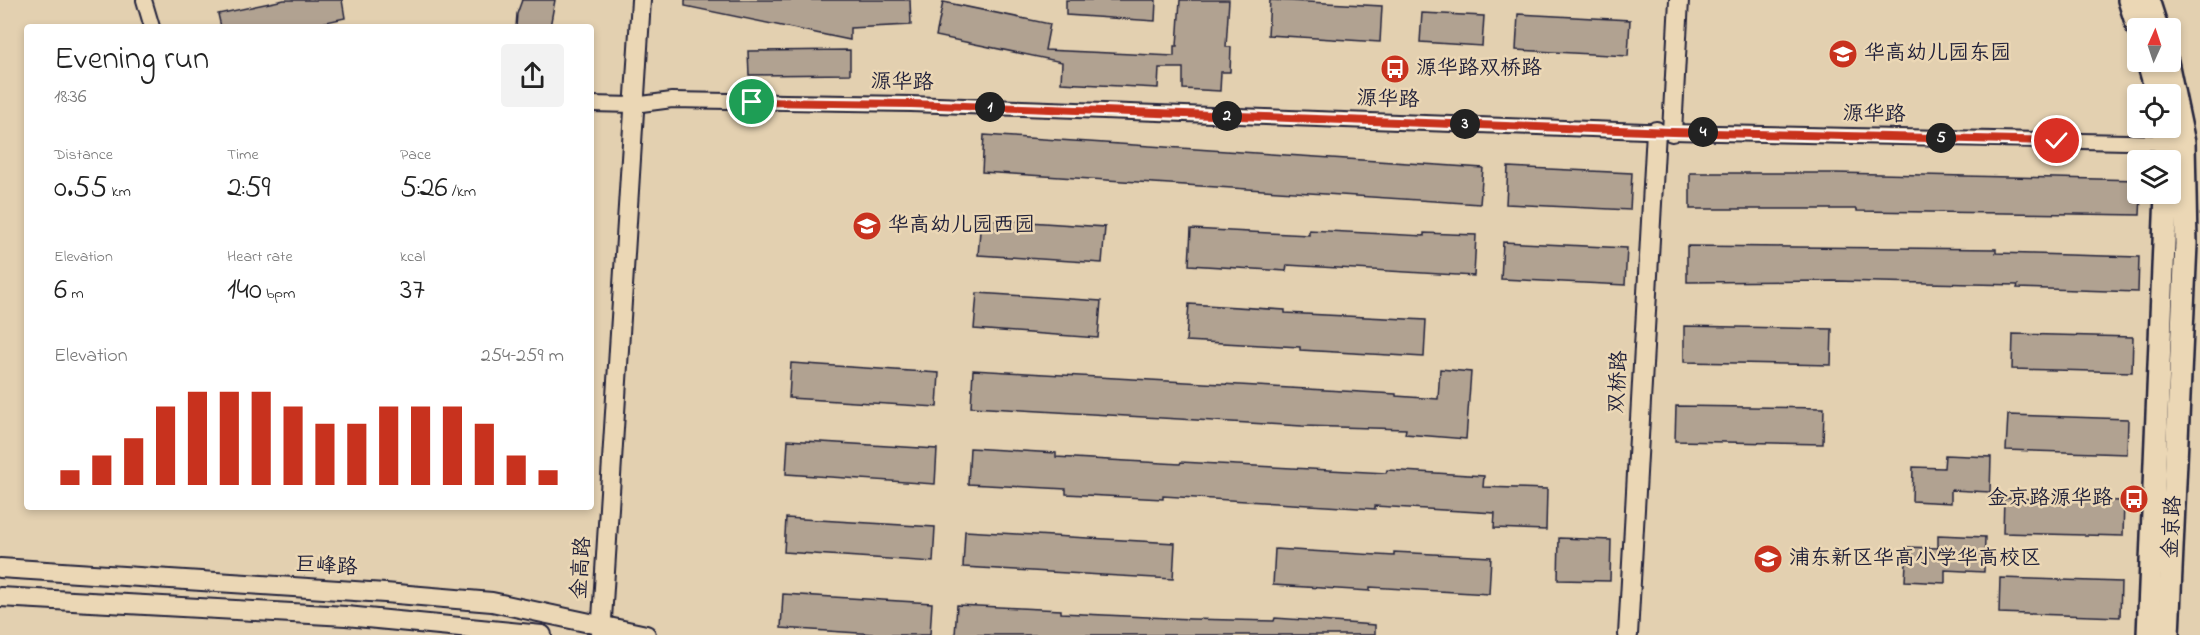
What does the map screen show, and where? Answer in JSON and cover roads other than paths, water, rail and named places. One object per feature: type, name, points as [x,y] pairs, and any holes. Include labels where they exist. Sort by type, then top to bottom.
[{"type":"main road","name":"金高路","points":[[601,630],[641,0]]},
{"type":"main road","name":"双桥路","points":[[1628,635],[1664,131],[1679,0]]},
{"type":"main road","points":[[2129,0],[2135,18]]},
{"type":"main road","points":[[2148,0],[2154,18]]},
{"type":"main road","name":"金京路","points":[[2167,72],[2170,144],[2186,244],[2168,635]]},
{"type":"main road","name":"金京路","points":[[2148,635],[2166,204]]},
{"type":"main road","name":"巨峰路","points":[[0,568],[492,602],[601,630],[646,635]]},
{"type":"main road","points":[[0,597],[346,616],[543,635]]},
{"type":"street","points":[[144,0],[152,24]]},
{"type":"street","name":"源华路","points":[[594,104],[634,105],[672,100],[911,104],[1664,131],[2170,144]]},
{"type":"place","name":"华高幼儿园东园","points":[[1843,54]]},
{"type":"place","name":"源华路双桥路","points":[[1395,69]]},
{"type":"place","name":"华高幼儿园西园","points":[[867,226]]},
{"type":"place","name":"金京路源华路","points":[[2134,499]]},
{"type":"place","name":"浦东新区华高小学华高校区","points":[[1768,559]]}]
